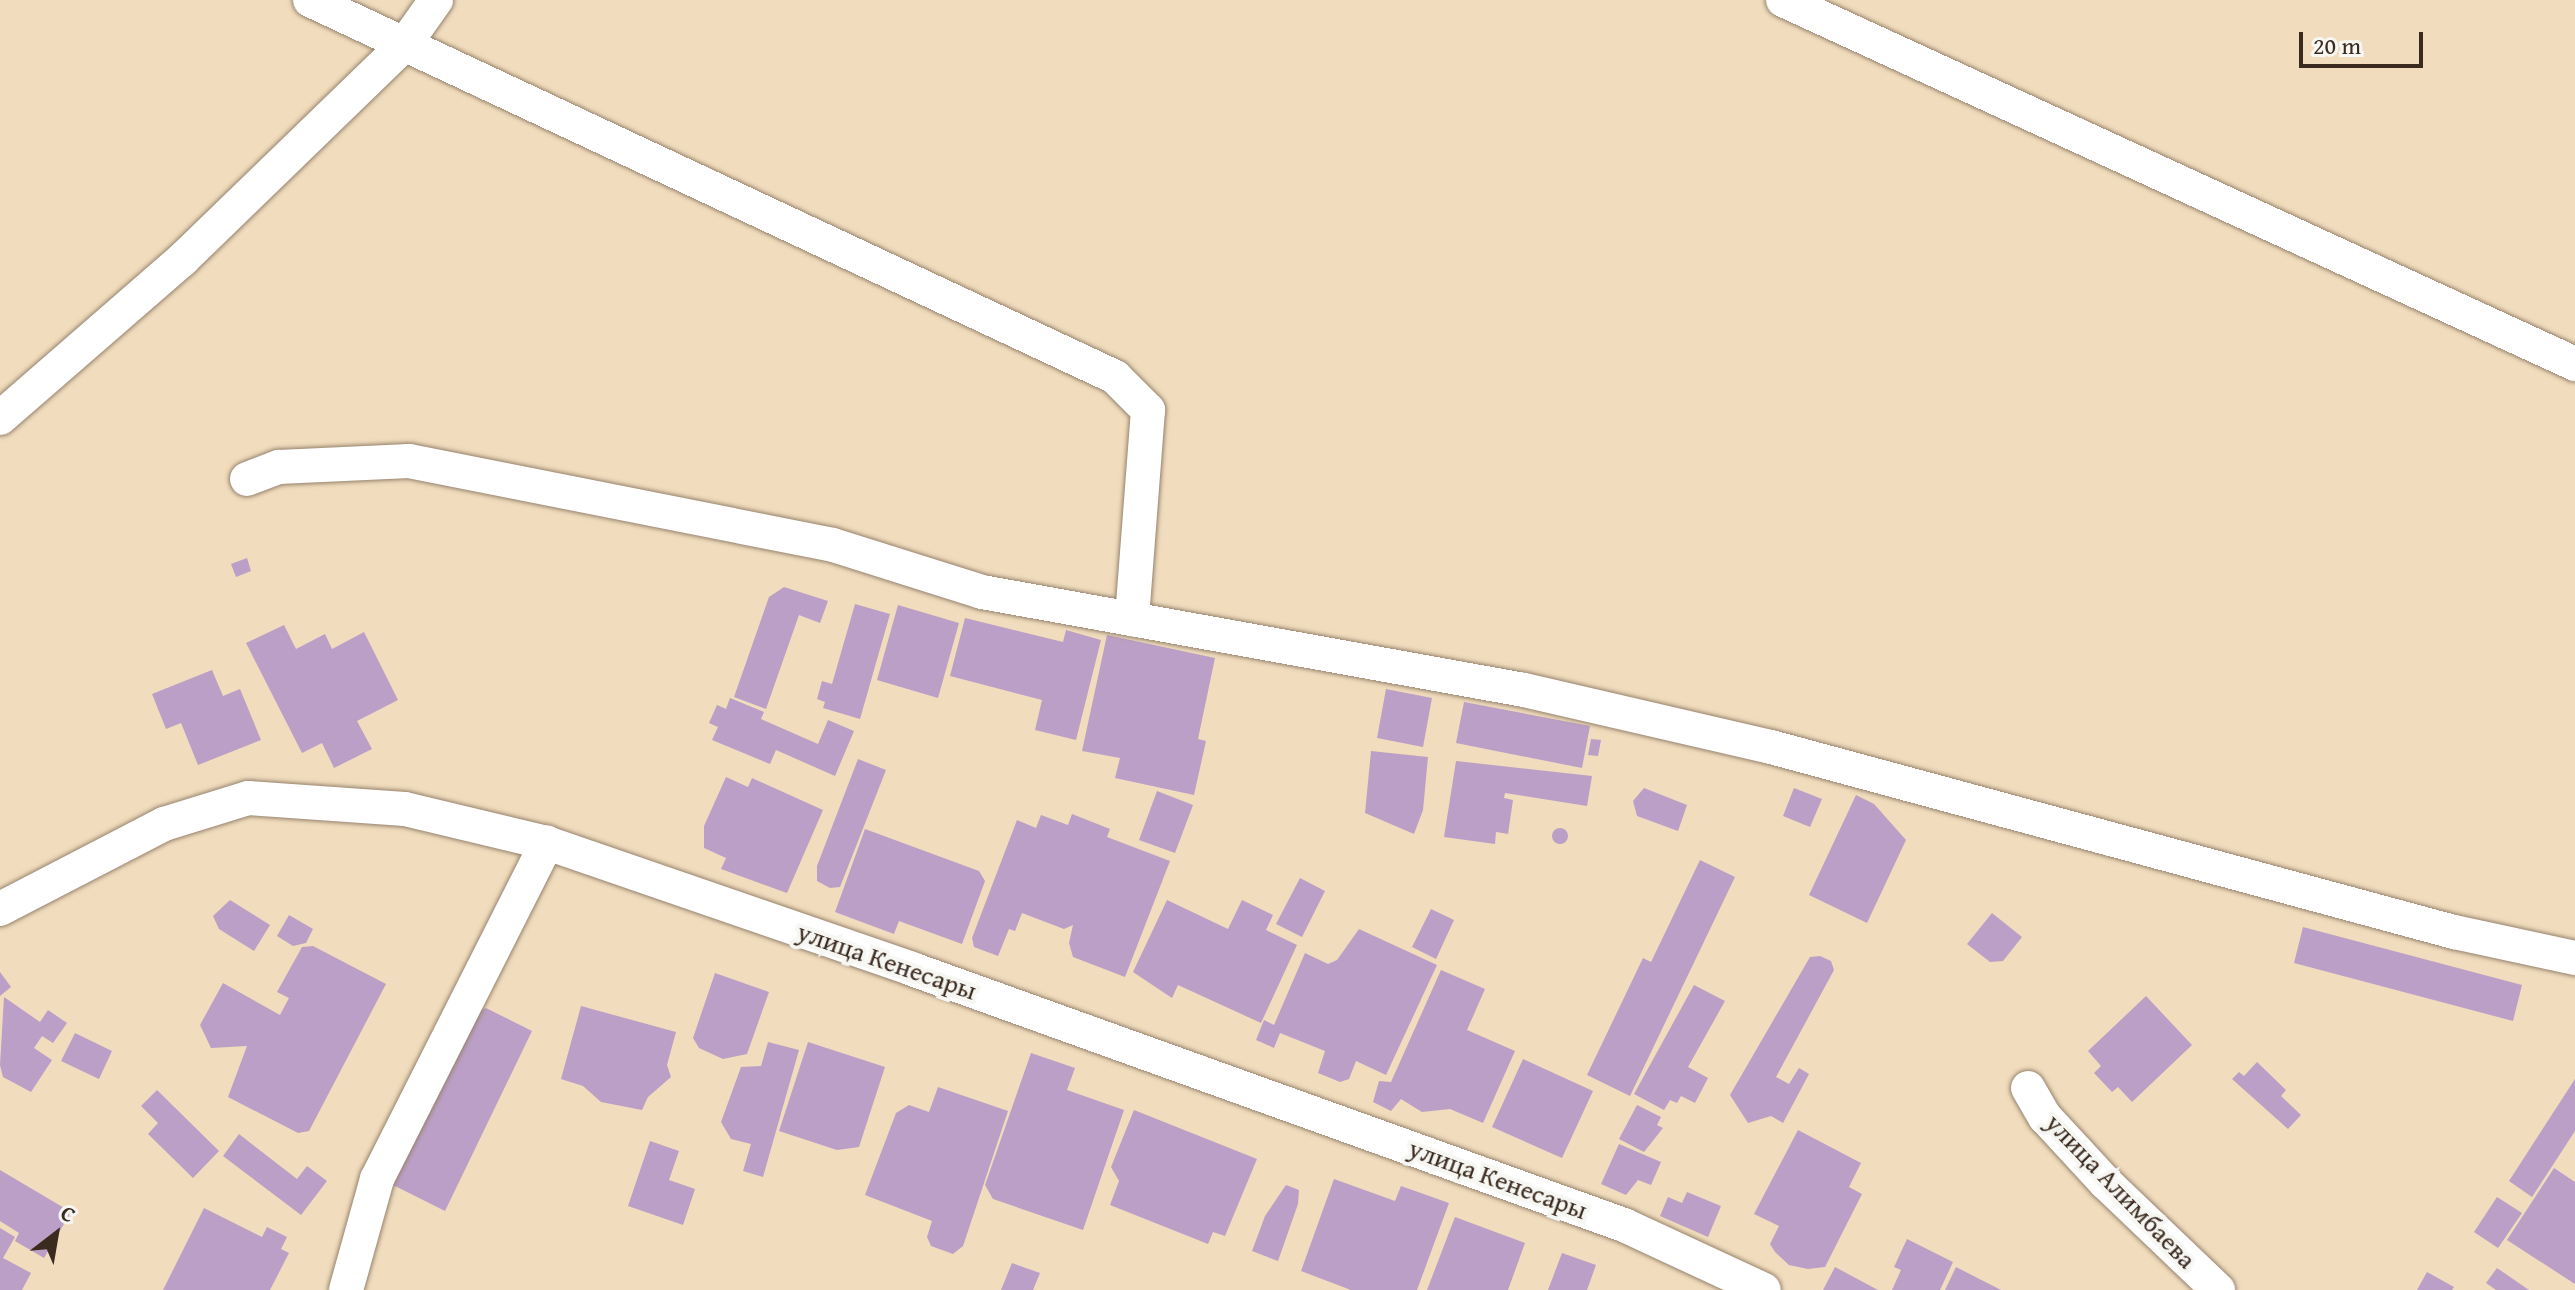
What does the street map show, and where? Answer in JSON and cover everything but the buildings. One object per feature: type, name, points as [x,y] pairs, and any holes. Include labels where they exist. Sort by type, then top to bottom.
[{"type":"street","points":[[310,0],[1115,377],[1148,410],[1132,619]]},
{"type":"street","points":[[0,418],[183,259],[405,44],[436,0]]},
{"type":"street","points":[[1783,0],[2575,364]]},
{"type":"street","points":[[247,479],[279,467],[409,461],[833,545],[982,592],[1524,690],[1771,747],[2438,928],[2575,958]]},
{"type":"street","name":"улица Кенесары","points":[[0,909],[164,824],[248,798],[405,809],[547,843],[1510,1183],[1676,1245],[1764,1290]]},
{"type":"street","points":[[346,1290],[377,1179],[547,843]]},
{"type":"street","name":"улица Алимбаева","points":[[2028,1088],[2045,1117],[2106,1183],[2218,1290]]}]
